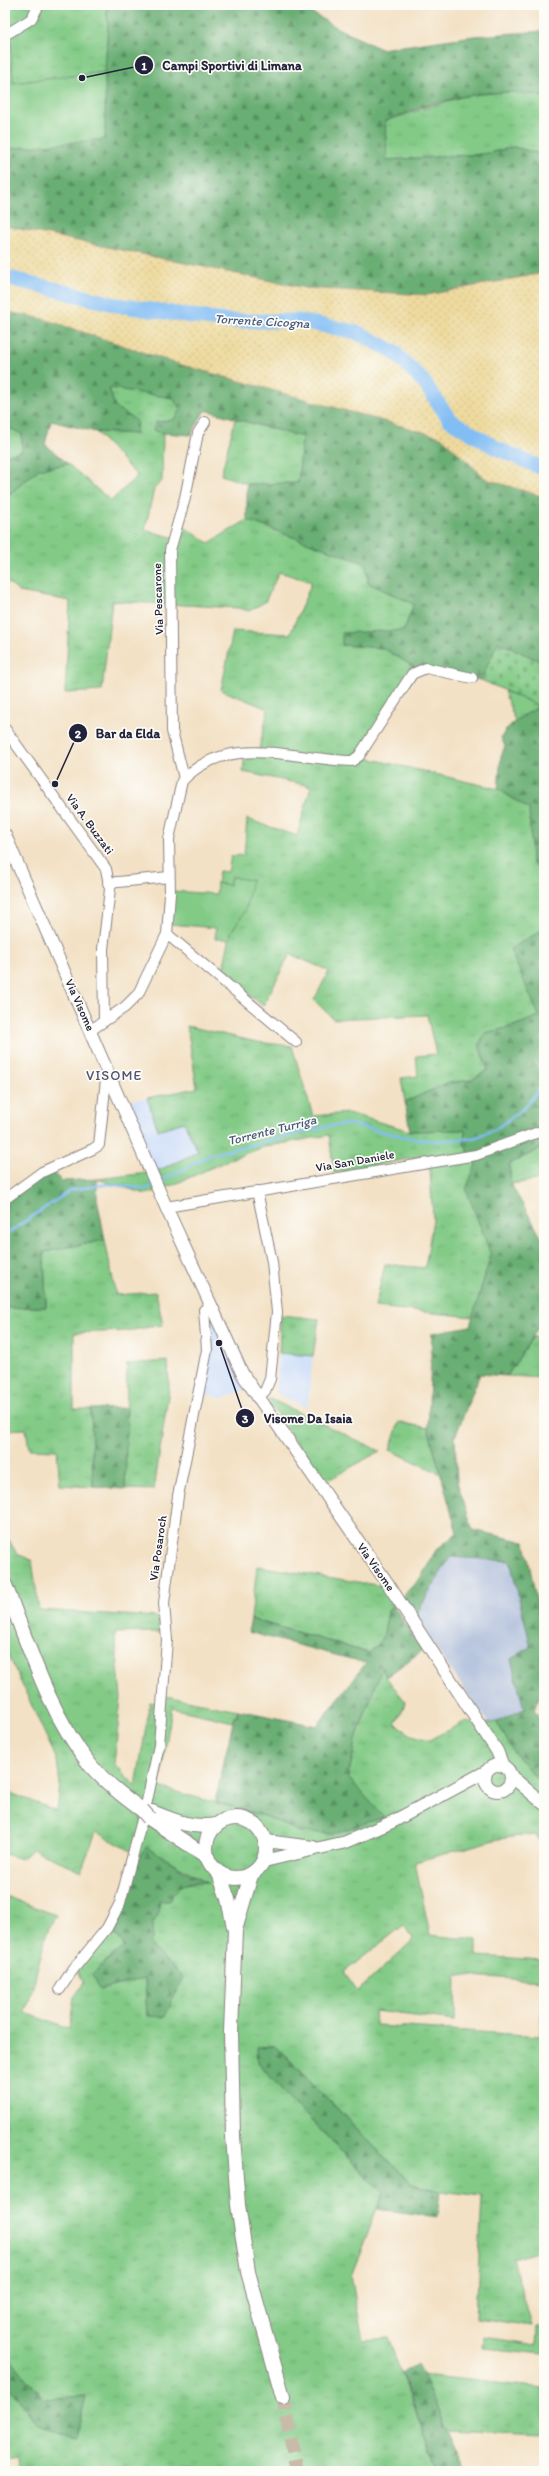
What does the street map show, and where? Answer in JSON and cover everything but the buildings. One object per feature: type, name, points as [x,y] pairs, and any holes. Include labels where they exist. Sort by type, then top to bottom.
[{"type":"main road","points":[[5,1585],[45,1686],[68,1732],[102,1778],[206,1856],[209,1862],[219,1873],[228,1899],[234,1930],[231,2032],[233,2136],[238,2205],[248,2272],[283,2397]]},
{"type":"main road","points":[[146,1810],[191,1825],[204,1827],[217,1825],[235,1818],[246,1819],[255,1824],[266,1841],[264,1861],[251,1875],[234,1930]]},
{"type":"main road","points":[[206,1856],[207,1840],[217,1825]]},
{"type":"main road","points":[[219,1873],[234,1879],[251,1875]]},
{"type":"street","points":[[5,35],[31,19],[39,5]]},
{"type":"street","name":"Via Pescarone","points":[[184,778],[172,731],[170,550],[185,498],[198,433],[205,422]]},
{"type":"street","points":[[91,1030],[125,1007],[138,994],[167,934],[169,834],[184,778],[196,768],[227,753],[254,752],[352,761],[359,756],[412,674],[426,668],[472,678]]},
{"type":"street","name":"Via A. Buzzati","points":[[5,729],[106,869],[110,889],[103,949],[104,1021]]},
{"type":"street","name":"Via Visome","points":[[5,835],[154,1175],[166,1207],[243,1375],[257,1398],[388,1584],[490,1740],[503,1766]]},
{"type":"street","points":[[108,883],[169,874]]},
{"type":"street","points":[[167,934],[296,1042]]},
{"type":"street","points":[[5,1199],[42,1172],[99,1145],[107,1070]]},
{"type":"street","name":"Via San Daniele","points":[[166,1207],[476,1154],[544,1130]]},
{"type":"street","points":[[257,1191],[272,1262],[277,1312],[270,1379],[265,1391],[257,1398]]},
{"type":"street","name":"Via Posaroch","points":[[146,1810],[159,1745],[167,1640],[164,1603],[178,1496],[207,1350],[204,1310],[211,1304]]},
{"type":"street","name":"Via Visome","points":[[488,1770],[492,1756],[490,1740]]},
{"type":"street","points":[[264,1861],[322,1848],[365,1835],[457,1788],[496,1765],[503,1766],[511,1776],[539,1801]]},
{"type":"street","points":[[488,1770],[485,1780],[489,1787],[496,1791],[506,1789],[539,1801]]},
{"type":"street","points":[[506,1789],[510,1783],[511,1776]]},
{"type":"street","points":[[457,1788],[489,1787]]},
{"type":"street","points":[[60,1989],[71,1972],[107,1928],[117,1909],[124,1892],[146,1810]]},
{"type":"street","points":[[266,1841],[322,1848]]},
{"type":"shaded area","points":[[147,1098],[158,1130],[184,1122],[198,1152],[156,1172],[124,1101]]},
{"type":"shaded area","points":[[209,1310],[244,1390],[222,1399],[201,1392]]},
{"type":"shaded area","points":[[279,1353],[313,1356],[307,1408],[276,1393]]},
{"type":"shaded area","points":[[450,1557],[510,1561],[531,1647],[511,1659],[524,1709],[497,1722],[488,1723],[419,1624],[417,1613]]},
{"type":"green space","points":[[5,5],[10,25],[13,83],[105,72],[105,139],[5,149]]},
{"type":"green space","points":[[6,5],[106,5],[108,24],[105,72],[13,83]]},
{"type":"green space","points":[[106,5],[299,5],[341,30],[381,49],[474,36],[544,31],[544,97],[524,93],[483,93],[443,101],[385,121],[387,160],[484,154],[514,147],[544,155],[544,273],[427,295],[305,288],[5,226],[5,149],[105,139],[105,72],[108,24]]},
{"type":"green space","points":[[524,91],[544,97],[544,155],[514,147],[484,154],[386,160],[385,121],[467,95]]},
{"type":"green space","points":[[5,311],[44,319],[175,363],[441,437],[461,455],[544,497],[544,663],[498,642],[481,680],[419,670],[383,648],[342,645],[342,633],[404,630],[414,604],[368,583],[366,564],[247,520],[247,484],[298,483],[302,437],[205,410],[191,435],[163,433],[153,430],[156,422],[173,420],[181,410],[173,398],[109,388],[115,407],[137,421],[136,434],[96,432],[51,421],[45,444],[68,464],[39,469],[5,498],[5,456],[22,451],[22,434],[5,426]]},
{"type":"green space","points":[[109,387],[173,398],[181,410],[173,420],[153,430],[163,433],[162,481],[154,489],[145,530],[176,538],[181,525],[209,543],[247,520],[367,564],[368,583],[414,604],[404,630],[342,645],[383,648],[419,670],[359,756],[498,789],[529,809],[532,863],[544,869],[544,929],[510,949],[540,1016],[511,1027],[485,1033],[479,1045],[488,1070],[471,1080],[448,1083],[405,1102],[401,1078],[418,1076],[416,1056],[436,1054],[427,1015],[333,1019],[314,1000],[329,971],[290,954],[263,1006],[222,974],[231,932],[245,911],[249,888],[231,878],[229,885],[217,883],[219,871],[228,872],[231,856],[244,855],[247,819],[297,836],[311,786],[243,772],[245,749],[259,750],[268,709],[221,690],[233,631],[290,634],[312,582],[279,572],[265,602],[249,611],[238,608],[112,601],[102,691],[65,693],[70,601],[19,592],[5,580],[5,498],[39,469],[68,464],[111,501],[137,476],[96,432],[136,434],[115,407]]},
{"type":"green space","points":[[235,419],[302,437],[298,483],[247,484],[221,475]]},
{"type":"green space","points":[[5,426],[22,434],[22,451],[5,456]]},
{"type":"green space","points":[[498,642],[544,663],[544,708],[481,680]]},
{"type":"green space","points":[[504,691],[540,706],[515,721]]},
{"type":"green space","points":[[540,706],[544,707],[544,869],[532,863],[529,809],[498,789],[501,756],[505,746],[501,738],[504,732],[513,723]]},
{"type":"green space","points":[[231,877],[252,880],[245,911],[231,932],[230,939],[215,939],[216,928],[170,924],[171,891],[216,894],[217,883],[229,885]]},
{"type":"green space","points":[[544,929],[544,1147],[509,1164],[511,1184],[544,1242],[544,1319],[507,1376],[480,1374],[455,1437],[457,1482],[473,1530],[525,1542],[544,1640],[544,1685],[534,1710],[544,1726],[544,1786],[514,1753],[497,1722],[524,1709],[511,1659],[531,1647],[510,1561],[450,1557],[417,1613],[419,1624],[401,1598],[420,1578],[436,1550],[457,1533],[428,1428],[432,1333],[470,1326],[491,1255],[466,1189],[476,1165],[464,1144],[465,1130],[410,1131],[405,1102],[448,1083],[471,1080],[488,1070],[479,1045],[485,1033],[511,1027],[539,1016],[510,949]]},
{"type":"green space","points":[[187,1026],[257,1042],[292,1046],[313,1116],[348,1113],[410,1131],[465,1130],[464,1144],[476,1165],[467,1189],[491,1255],[473,1317],[375,1307],[385,1264],[425,1268],[433,1219],[429,1155],[334,1173],[329,1135],[264,1147],[233,1158],[164,1189],[146,1194],[97,1179],[155,1172],[198,1152],[184,1122],[158,1130],[147,1098],[197,1088]]},
{"type":"green space","points":[[544,1147],[544,1179],[511,1184],[509,1164]]},
{"type":"green space","points":[[48,1169],[62,1181],[97,1179],[97,1198],[105,1240],[44,1252],[46,1307],[5,1308],[5,1201]]},
{"type":"green space","points":[[105,1240],[116,1295],[156,1292],[163,1325],[126,1331],[74,1333],[74,1409],[91,1409],[93,1487],[60,1485],[57,1450],[29,1449],[26,1429],[5,1430],[5,1308],[46,1307],[44,1252]]},
{"type":"green space","points":[[281,1315],[319,1319],[313,1356],[279,1353]]},
{"type":"green space","points":[[533,1337],[544,1337],[544,1378],[507,1376]]},
{"type":"green space","points":[[168,1361],[169,1389],[154,1490],[125,1489],[127,1364]]},
{"type":"green space","points":[[270,1399],[380,1451],[323,1483],[267,1400]]},
{"type":"green space","points":[[127,1408],[125,1489],[93,1487],[91,1409]]},
{"type":"green space","points":[[399,1422],[428,1428],[441,1474],[390,1450]]},
{"type":"green space","points":[[5,1533],[17,1554],[32,1560],[39,1610],[158,1617],[159,1632],[115,1633],[121,1698],[114,1764],[136,1786],[150,1702],[165,1704],[166,1696],[238,1710],[233,1722],[172,1708],[159,1787],[267,1817],[300,1832],[384,1818],[348,1777],[357,1736],[382,1667],[386,1677],[405,1701],[403,1710],[395,1724],[412,1735],[429,1740],[466,1721],[476,1725],[497,1722],[514,1753],[544,1786],[544,1846],[535,1834],[498,1839],[415,1862],[430,1935],[477,1940],[477,1956],[544,1960],[544,2249],[512,2258],[532,2326],[476,2318],[482,2196],[441,2191],[411,2184],[276,2046],[258,2047],[258,2062],[288,2097],[383,2193],[351,2276],[363,2340],[388,2338],[438,2471],[18,2471],[17,2458],[5,2460],[5,2381],[38,2425],[76,2437],[85,2396],[44,2399],[5,2353],[5,1896],[56,1915],[47,1932],[26,2013],[69,2029],[74,1997],[84,1983],[72,1964],[109,1927],[125,1947],[106,1961],[100,1990],[145,1978],[147,2016],[183,1977],[152,1948],[149,1942],[160,1901],[171,1892],[182,1886],[193,1883],[207,1882],[147,1848],[140,1856],[96,1832],[81,1871],[33,1849],[20,1859],[5,1854],[5,1791],[57,1811],[60,1785],[57,1760],[5,1648]],"holes":[[[404,1925],[413,1940],[358,1991],[344,1972]],[[456,1975],[543,1981],[540,2036],[376,2025],[375,2011],[455,2021]]]},
{"type":"green space","points":[[257,1566],[383,1586],[393,1605],[388,1611],[383,1638],[369,1653],[251,1619]]},
{"type":"green space","points":[[393,1605],[423,1650],[386,1677],[382,1668],[357,1736],[348,1777],[384,1817],[333,1834],[300,1832],[267,1817],[215,1802],[233,1722],[238,1710],[317,1726],[366,1663],[248,1632],[251,1619],[369,1653],[383,1638],[388,1611]]},
{"type":"green space","points":[[147,1847],[185,1871],[208,1883],[190,1882],[177,1890],[169,1901],[160,1901],[157,1918],[153,1922],[153,1939],[149,1942],[152,1948],[183,1977],[165,2017],[147,2016],[145,1978],[100,1990],[92,1975],[106,1961],[125,1947],[109,1927],[125,1897],[140,1856]]},
{"type":"green space","points":[[276,2046],[411,2184],[441,2191],[438,2217],[377,2209],[383,2193],[288,2097],[258,2062],[257,2047]]},
{"type":"green space","points":[[537,2327],[544,2327],[544,2354],[483,2348],[484,2337],[536,2345]]},
{"type":"green space","points":[[5,2353],[44,2399],[86,2396],[76,2437],[38,2425],[5,2381]]},
{"type":"green space","points":[[417,2363],[465,2471],[438,2471],[402,2373]]},
{"type":"green space","points":[[422,2375],[544,2388],[544,2435],[447,2431]]},
{"type":"sand","points":[[5,226],[305,288],[427,295],[544,273],[544,497],[486,479],[441,437],[175,363],[44,319],[5,311]]},
{"type":"waterway","name":"Torrente Cicogna","points":[[5,277],[117,305],[225,321],[300,321],[356,332],[393,351],[423,381],[450,420],[496,448],[544,469]]},
{"type":"waterway","name":"Torrente Turriga","points":[[159,1182],[210,1155],[325,1127],[349,1124],[414,1139],[436,1141],[474,1138],[496,1129],[525,1107],[544,1083]]},
{"type":"waterway","name":"Torrente Turriga","points":[[5,1235],[71,1190],[109,1184],[145,1189],[153,1185]]},
{"type":"tunnel","points":[[283,2397],[297,2471]]},
{"type":"place","name":"Campi Sportivi di Limana","points":[[82,78]]},
{"type":"place","name":"Bar da Elda","points":[[55,784]]},
{"type":"place","name":"Visome Da Isaia","points":[[219,1343]]},
{"type":"district","name":"VISOME","points":[[114,1075]]}]
